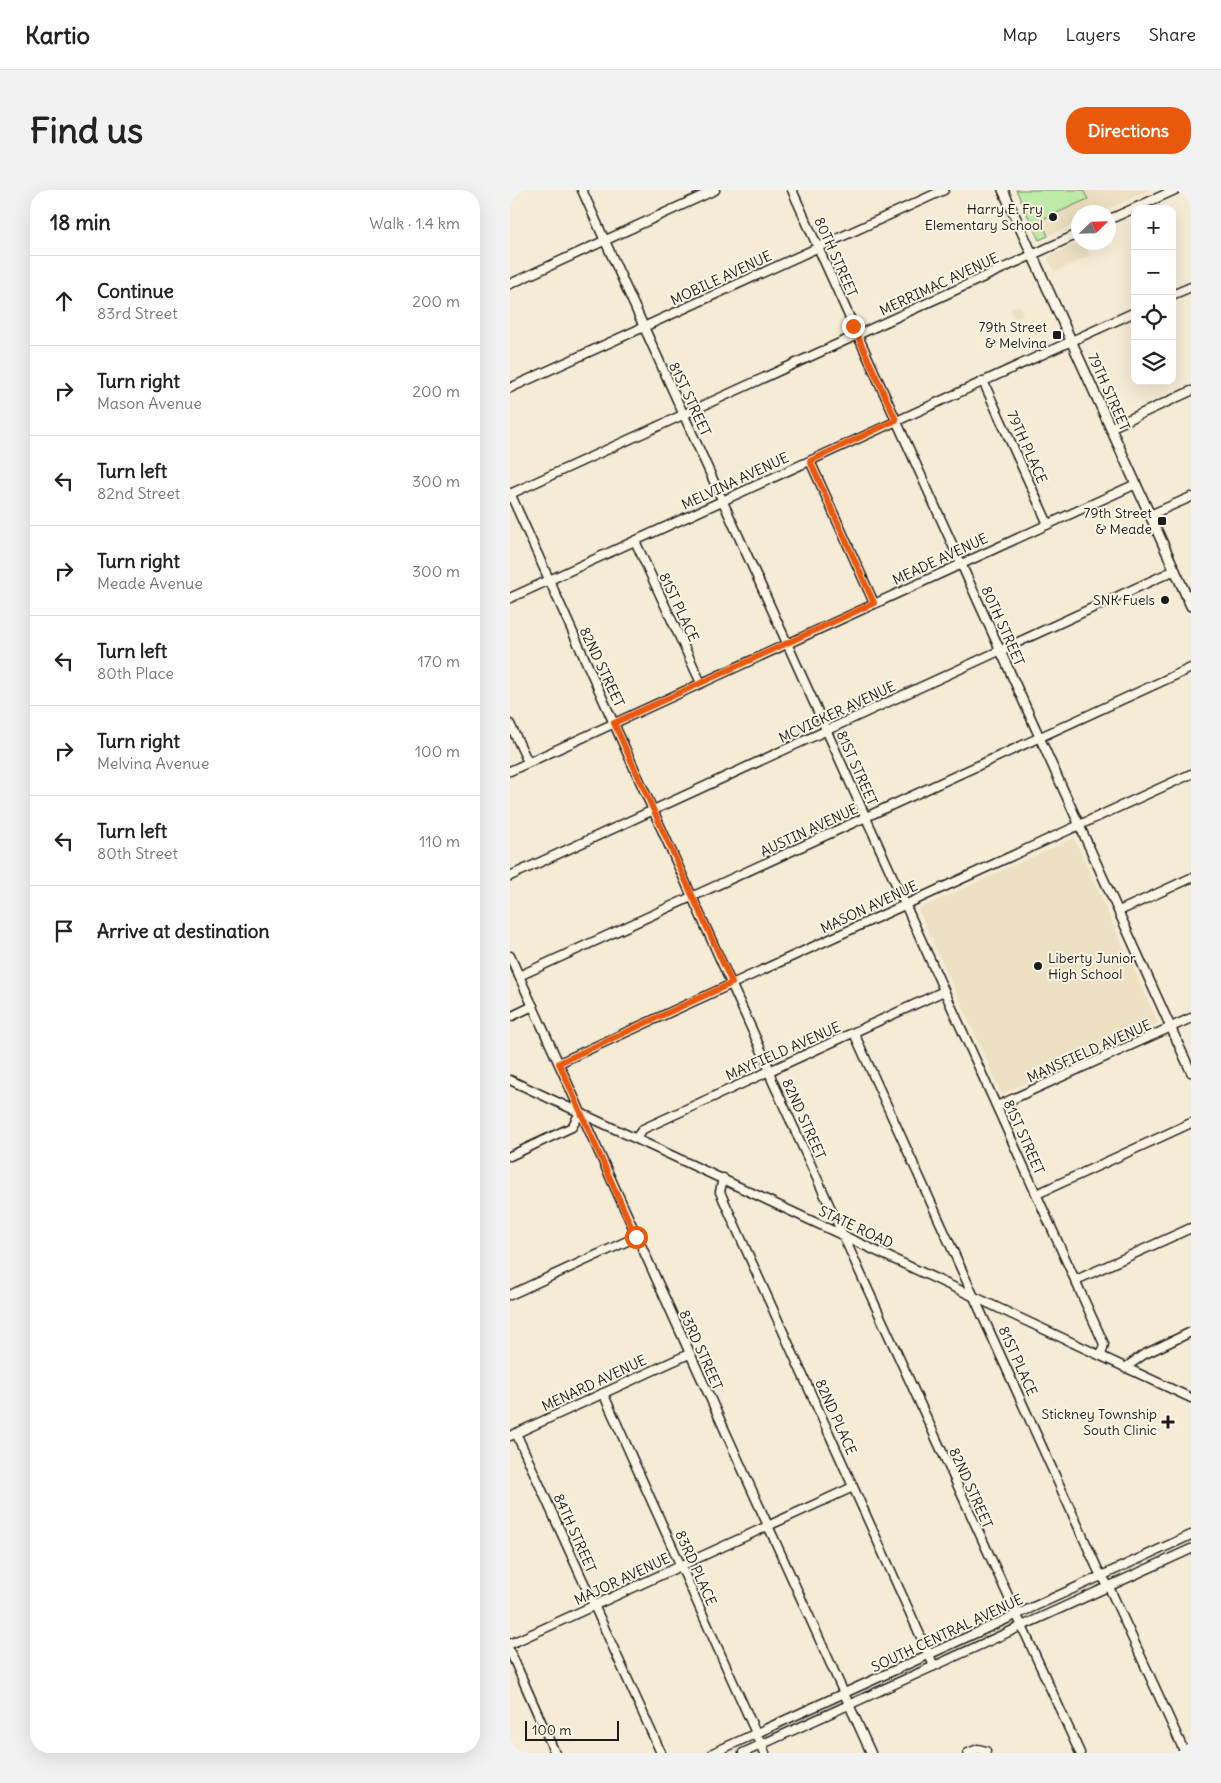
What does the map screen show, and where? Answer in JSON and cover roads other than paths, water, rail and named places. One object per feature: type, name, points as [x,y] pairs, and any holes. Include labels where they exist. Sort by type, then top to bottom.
[{"type":"main road","name":"79TH STREET","points":[[1003,190],[1190,602]]},
{"type":"street","name":"81ST STREET","points":[[582,190],[1076,1280],[1104,1344],[1101,1356]]},
{"type":"street","points":[[510,284],[715,190]]},
{"type":"street","name":"80TH STREET","points":[[792,190],[1191,1072]]},
{"type":"street","name":"MOBILE AVENUE","points":[[510,388],[944,190]]},
{"type":"street","points":[[1116,216],[1175,190]]},
{"type":"street","name":"MERRIMAC AVENUE","points":[[510,493],[1071,237]]},
{"type":"street","points":[[1176,293],[1191,287]]},
{"type":"street","name":"MELVINA AVENUE","points":[[510,598],[1131,314]]},
{"type":"street","name":"79TH PLACE","points":[[983,381],[1048,524]]},
{"type":"street","points":[[1110,428],[1191,391]]},
{"type":"street","points":[[810,461],[874,603]]},
{"type":"street","name":"MEADE AVENUE","points":[[510,770],[1136,484]]},
{"type":"street","name":"82ND STREET","points":[[510,493],[732,983],[842,1234],[1015,1615],[1023,1626],[1080,1753]]},
{"type":"street","points":[[1150,515],[1191,497]]},
{"type":"street","name":"81ST PLACE","points":[[635,541],[701,683]]},
{"type":"street","name":"MCVICKER AVENUE","points":[[510,876],[827,732],[1175,570]]},
{"type":"street","name":"AUSTIN AVENUE","points":[[519,976],[1191,668]]},
{"type":"street","points":[[510,724],[528,762]]},
{"type":"street","name":"MASON AVENUE","points":[[559,1063],[1191,774]]},
{"type":"street","points":[[1119,911],[1191,878]]},
{"type":"street","name":"83RD STREET","points":[[510,956],[871,1753]]},
{"type":"street","name":"MAYFIELD AVENUE","points":[[636,1138],[643,1129],[944,991]]},
{"type":"street","points":[[510,1017],[533,1006]]},
{"type":"street","name":"MANSFIELD AVENUE","points":[[997,1106],[1191,1018]]},
{"type":"street","name":"81ST PLACE","points":[[854,1033],[1102,1576],[1110,1587],[1186,1753]]},
{"type":"street","name":"STATE ROAD","points":[[510,1080],[1191,1398]]},
{"type":"street","points":[[510,1156],[572,1127],[580,1113]]},
{"type":"street","points":[[1036,1194],[1191,1123]]},
{"type":"street","name":"82ND PLACE","points":[[723,1178],[720,1192],[934,1666]]},
{"type":"street","points":[[1076,1280],[1191,1228]]},
{"type":"street","points":[[510,1295],[636,1237]]},
{"type":"street","points":[[1125,1368],[1143,1355],[1191,1332]]},
{"type":"street","name":"MENARD AVENUE","points":[[513,1434],[689,1354]]},
{"type":"street","name":"83RD PLACE","points":[[603,1393],[765,1753]]},
{"type":"street","name":"84TH STREET","points":[[513,1434],[594,1605],[661,1753]]},
{"type":"street","name":"MAJOR AVENUE","points":[[510,1644],[853,1487]]},
{"type":"street","name":"SOUTH CENTRAL AVENUE","points":[[714,1753],[1191,1536]]},
{"type":"street","name":"SOUTH CENTRAL AVENUE","points":[[743,1753],[1110,1587],[1191,1548]]},
{"type":"street","points":[[510,1651],[555,1753]]},
{"type":"street","points":[[968,1753],[978,1748],[986,1751]]},
{"type":"street","points":[[1186,1753],[1191,1751]]},
{"type":"place","name":"Harry E. Fry Elementary School","points":[[1053,217]]},
{"type":"place","name":"79th Street & Melvina","points":[[1057,335]]},
{"type":"place","name":"79th Street & Meade","points":[[1162,521]]},
{"type":"place","name":"SNK Fuels","points":[[1165,600]]},
{"type":"place","name":"Liberty Junior High School","points":[[1038,966]]},
{"type":"place","name":"Stickney Township South Clinic","points":[[1168,1422]]}]
